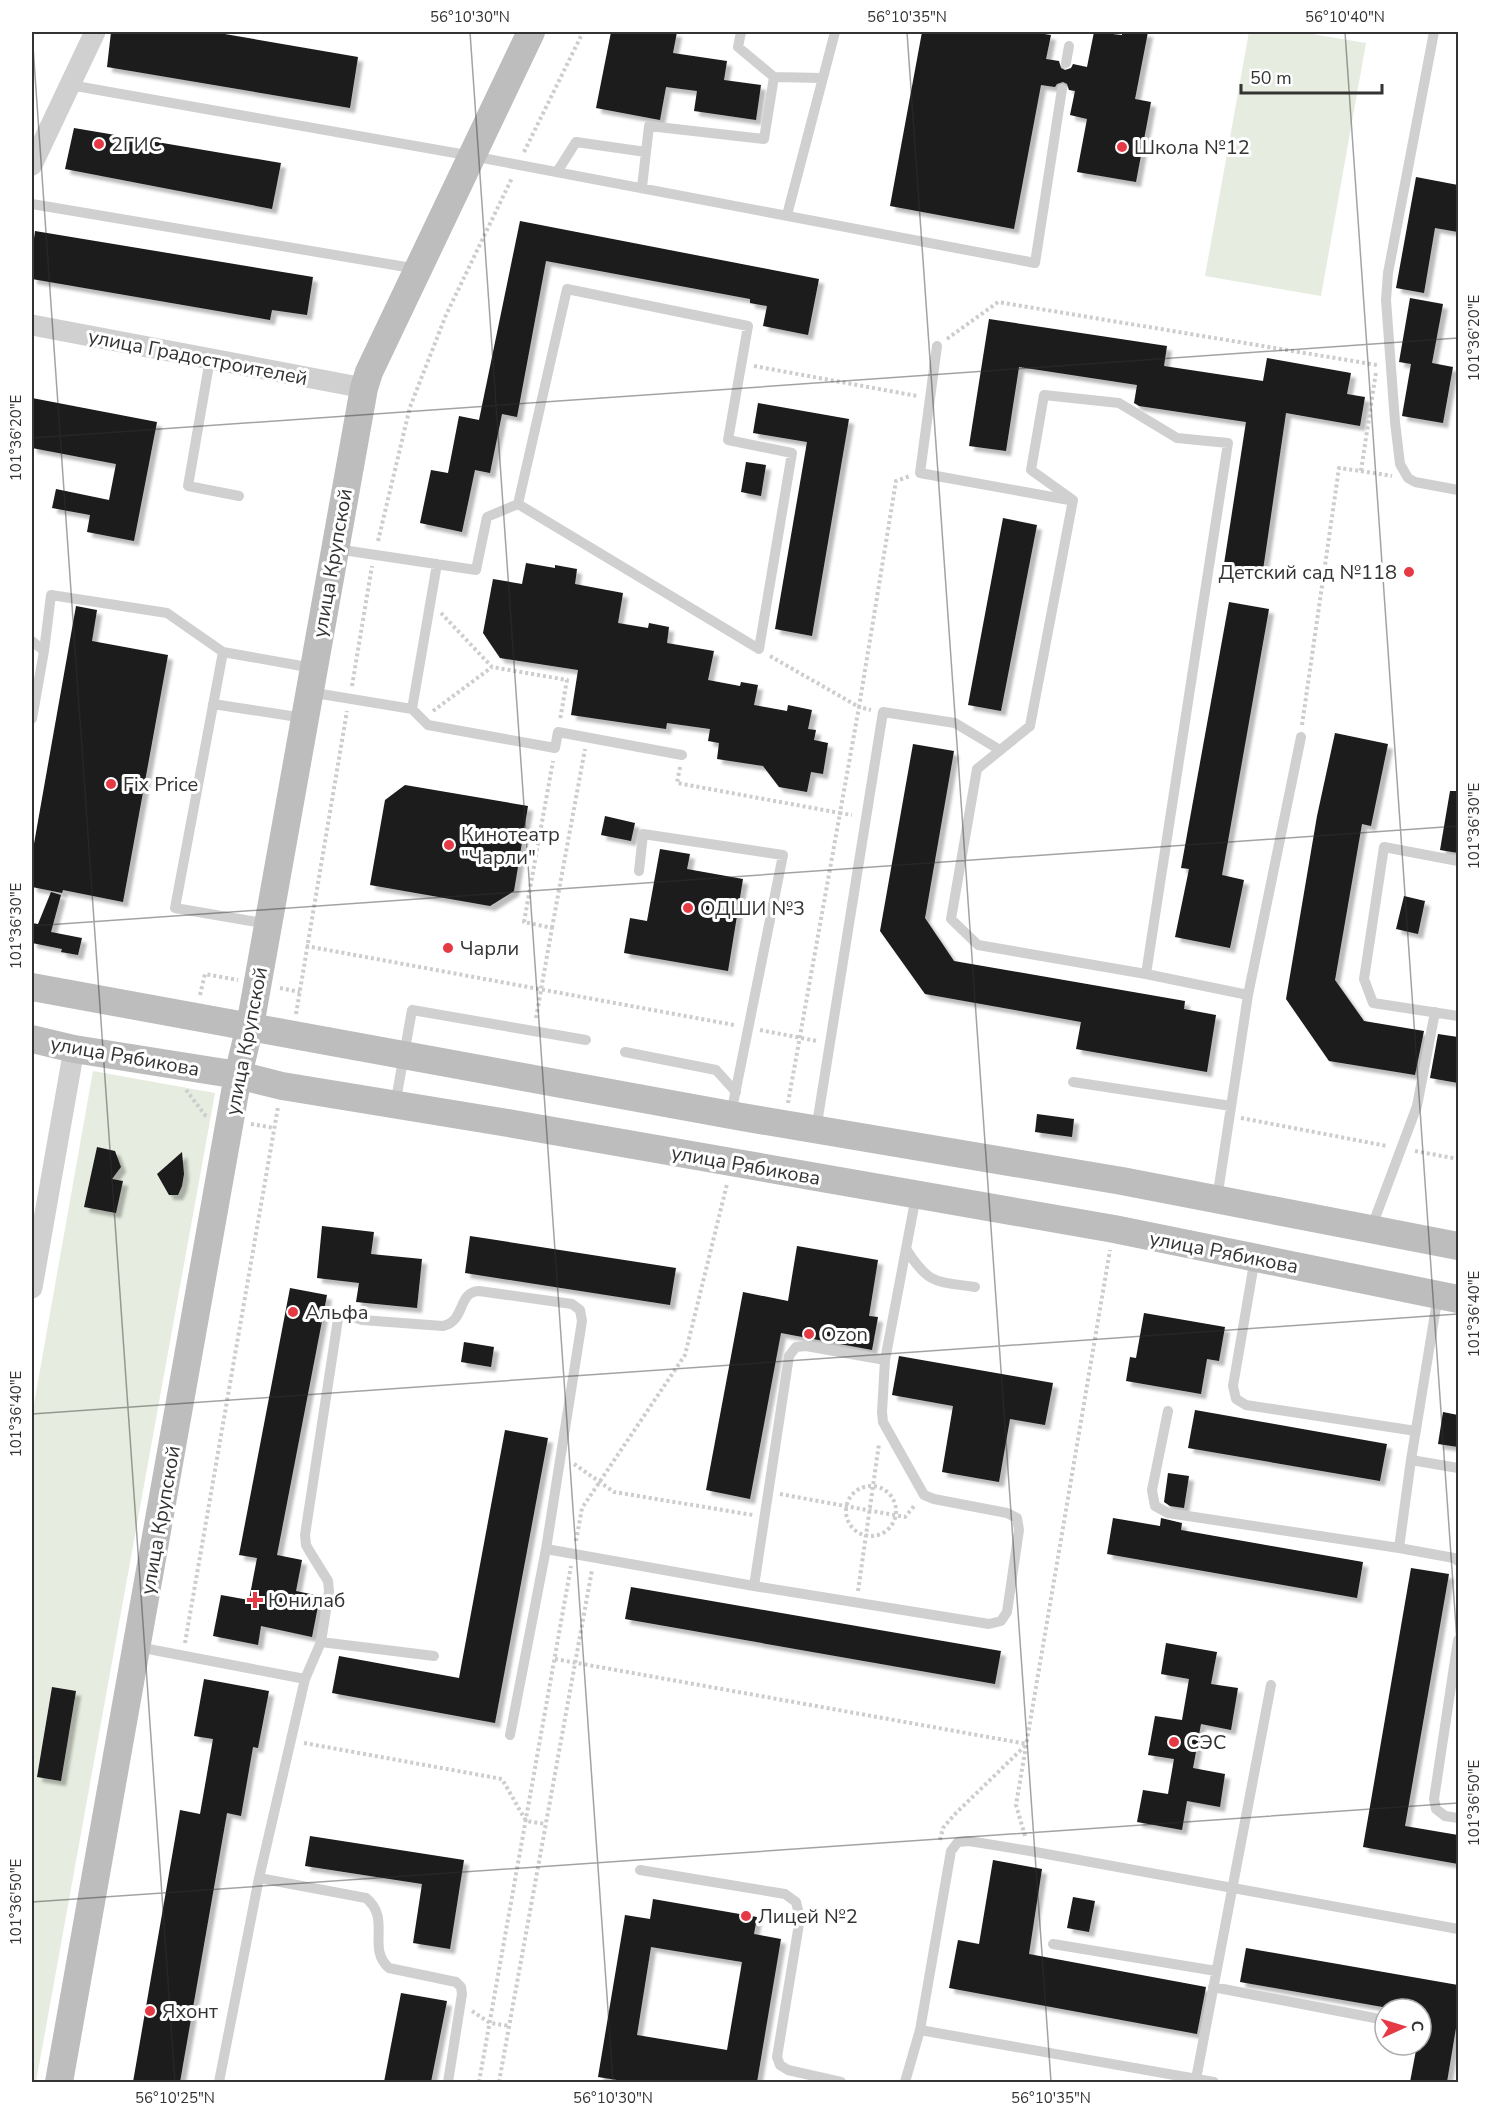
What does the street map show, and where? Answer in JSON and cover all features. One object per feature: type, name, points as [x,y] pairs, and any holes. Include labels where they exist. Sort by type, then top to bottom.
[{"type":"street","points":[[32,165],[95,32]]},
{"type":"street","name":"улица Крупской","points":[[59,2082],[238,1075],[250,1026],[364,388],[369,372],[531,32]]},
{"type":"street","name":"улица Градостроителей","points":[[32,325],[364,388]]},
{"type":"street","points":[[32,987],[404,1055],[733,1103],[816,1130],[1110,1179],[1458,1246]]},
{"type":"street","name":"улица Рябикова","points":[[32,1039],[74,1049],[238,1075],[282,1086],[1114,1229],[1448,1297]]},
{"type":"street","points":[[32,1288],[74,1049]]},
{"type":"lane","points":[[741,32],[738,47],[774,77],[823,78]]},
{"type":"lane","points":[[787,215],[835,32]]},
{"type":"lane","points":[[1434,32],[1388,273],[1386,300],[1400,464],[1408,478],[1415,482],[1458,490]]},
{"type":"lane","points":[[1066,63],[1069,46]]},
{"type":"lane","points":[[642,188],[649,126],[764,139],[774,77]]},
{"type":"lane","points":[[70,85],[519,164],[1035,263],[1062,89]]},
{"type":"lane","points":[[557,172],[576,142],[646,152]]},
{"type":"lane","points":[[32,204],[418,269]]},
{"type":"lane","points":[[567,289],[748,326],[728,440],[792,453],[759,650],[518,504],[567,289]]},
{"type":"lane","points":[[937,346],[920,473],[1073,500]]},
{"type":"lane","points":[[210,359],[188,486],[239,496]]},
{"type":"lane","points":[[1073,500],[1031,470],[1044,395],[1119,403],[1177,438],[1228,443],[1146,974]]},
{"type":"lane","points":[[1073,500],[1030,726],[976,769],[951,919],[978,945],[1146,974],[1248,995]]},
{"type":"lane","points":[[336,549],[476,570],[487,517],[518,504]]},
{"type":"lane","points":[[412,709],[436,564]]},
{"type":"lane","points":[[32,719],[51,595],[167,613],[223,652],[309,693]]},
{"type":"lane","points":[[32,640],[44,651]]},
{"type":"lane","points":[[223,652],[175,908],[268,924]]},
{"type":"lane","points":[[213,705],[309,693],[412,709],[428,725],[555,748],[558,732],[682,755]]},
{"type":"lane","points":[[816,1130],[883,712],[955,723],[1000,750]]},
{"type":"lane","points":[[1217,1200],[1248,995],[1301,737]]},
{"type":"lane","points":[[639,871],[643,834],[783,855],[733,1103]]},
{"type":"lane","points":[[1458,861],[1384,847],[1364,979],[1373,1002],[1458,1016]]},
{"type":"lane","points":[[395,1105],[412,1010],[586,1040]]},
{"type":"lane","points":[[1371,1229],[1417,1106],[1435,1012]]},
{"type":"lane","points":[[625,1052],[716,1070],[733,1103]]},
{"type":"lane","points":[[1073,1082],[1230,1111]]},
{"type":"lane","points":[[546,1549],[753,1586],[989,1624],[1001,1621],[1007,1612],[1019,1530],[1017,1518],[1007,1513],[924,1495],[883,1422],[885,1360],[916,1196]]},
{"type":"lane","points":[[906,1249],[919,1270],[933,1280],[975,1287]]},
{"type":"lane","points":[[1255,1258],[1233,1386],[1236,1399],[1246,1405],[1416,1431]]},
{"type":"lane","points":[[219,2082],[259,1878],[305,1679],[321,1642],[329,1591],[328,1581],[306,1545],[305,1535],[338,1319],[341,1316],[347,1315],[362,1320],[443,1326],[452,1324],[471,1291],[572,1304],[580,1310],[582,1321],[546,1549],[510,1735]]},
{"type":"lane","points":[[1399,1548],[1410,1460],[1448,1297]]},
{"type":"lane","points":[[753,1586],[789,1356],[796,1347],[806,1346],[885,1360]]},
{"type":"lane","points":[[1168,1411],[1152,1490],[1155,1506],[1168,1513],[1399,1548],[1454,1558],[1458,1561]]},
{"type":"lane","points":[[1410,1460],[1458,1468]]},
{"type":"lane","points":[[1458,1640],[1434,1799],[1436,1809],[1445,1815],[1458,1818]]},
{"type":"lane","points":[[321,1642],[434,1656]]},
{"type":"lane","points":[[138,1647],[305,1679]]},
{"type":"lane","points":[[1196,2079],[1270,1685]]},
{"type":"lane","points":[[905,2082],[920,2030],[951,1851],[958,1842],[969,1841],[1029,1851],[1458,1929]]},
{"type":"lane","points":[[640,1869],[785,1894],[796,1902],[800,1918],[777,2057],[780,2065],[788,2070],[841,2082]]},
{"type":"lane","points":[[259,1878],[366,1898],[375,1905],[379,1915],[381,1961],[389,1968],[456,1982],[461,1987],[461,2004],[448,2082]]},
{"type":"lane","points":[[1053,1944],[1216,1971]]},
{"type":"lane","points":[[1213,1987],[1373,2018]]},
{"type":"lane","points":[[920,2030],[1214,2082]]},
{"type":"path","points":[[292,1035],[374,554],[411,407],[446,315],[583,32]]},
{"type":"path","points":[[937,346],[998,302],[1377,364]]},
{"type":"path","points":[[1361,471],[1378,354]]},
{"type":"path","points":[[741,364],[930,398]]},
{"type":"path","points":[[1301,737],[1339,468],[1408,478]]},
{"type":"path","points":[[788,1104],[897,481],[920,473]]},
{"type":"path","points":[[430,601],[492,667],[567,680],[558,732]]},
{"type":"path","points":[[759,650],[859,708],[883,712]]},
{"type":"path","points":[[422,719],[492,667]]},
{"type":"path","points":[[533,1031],[587,737]]},
{"type":"path","points":[[552,928],[524,922],[555,748]]},
{"type":"path","points":[[682,755],[677,783],[866,818]]},
{"type":"path","points":[[306,946],[830,1043]]},
{"type":"path","points":[[183,1656],[282,1086]]},
{"type":"path","points":[[1230,1111],[1401,1149],[1458,1159]]},
{"type":"path","points":[[479,2082],[582,1508],[685,1355],[732,1163]]},
{"type":"path","points":[[1029,1851],[1017,1805],[1114,1229]]},
{"type":"path","points":[[857,1603],[883,1422]]},
{"type":"path","points":[[561,1455],[614,1492],[764,1517]]},
{"type":"path","points":[[873,1485],[883,1488],[890,1494],[895,1501],[896,1515],[885,1532],[876,1536],[866,1536],[852,1528],[848,1520],[847,1506],[851,1495],[858,1489],[873,1485]]},
{"type":"path","points":[[768,1492],[905,1517],[924,1495]]},
{"type":"path","points":[[500,2082],[595,1557]]},
{"type":"path","points":[[555,1659],[1027,1744]]},
{"type":"path","points":[[291,1741],[502,1779],[526,1821]]},
{"type":"path","points":[[956,1845],[940,1843],[944,1828],[954,1815],[1027,1744]]},
{"type":"path","points":[[526,1821],[546,1824]]},
{"type":"path","points":[[461,2004],[490,2023],[510,2026]]},
{"type":"shaded area","points":[[1249,32],[1300,32],[1366,43],[1321,296],[1205,276]]},
{"type":"shaded area","points":[[93,1071],[215,1093],[36,2082],[32,2082],[32,1415]]},
{"type":"building","points":[[111,32],[213,32],[358,57],[350,108],[107,67]]},
{"type":"building","points":[[611,32],[677,32],[673,53],[727,61],[724,80],[761,85],[756,120],[694,111],[697,91],[666,87],[660,120],[596,108]]},
{"type":"building","points":[[922,32],[1031,32],[1051,35],[1046,59],[1059,61],[1061,68],[1065,70],[1071,68],[1073,64],[1087,67],[1094,32],[1122,35],[1122,32],[1148,32],[1135,99],[1151,102],[1136,182],[1077,172],[1087,119],[1070,115],[1075,91],[1069,90],[1067,84],[1063,82],[1055,87],[1041,85],[1014,229],[890,206]]},
{"type":"building","points":[[74,128],[281,163],[272,209],[65,169]]},
{"type":"building","points":[[1416,177],[1458,185],[1458,232],[1435,228],[1424,293],[1396,288]]},
{"type":"building","points":[[520,221],[819,279],[808,335],[763,326],[767,306],[750,303],[750,299],[546,261],[517,417],[502,414],[490,473],[475,470],[462,532],[420,523],[431,470],[448,473],[459,416],[479,420]]},
{"type":"building","points":[[35,231],[313,277],[307,315],[272,310],[270,320],[32,279]]},
{"type":"building","points":[[1410,298],[1443,304],[1432,363],[1453,367],[1443,423],[1402,416],[1411,364],[1399,362]]},
{"type":"building","points":[[989,319],[1167,346],[1164,366],[1263,381],[1267,358],[1351,373],[1347,394],[1365,397],[1360,426],[1286,413],[1263,570],[1224,564],[1246,422],[1139,406],[1134,403],[1137,385],[1019,367],[1006,451],[969,446]]},
{"type":"building","points":[[32,398],[157,422],[134,541],[87,532],[90,515],[52,508],[56,489],[109,500],[116,464],[32,448]]},
{"type":"building","points":[[758,403],[849,419],[812,636],[775,629],[807,442],[753,433]]},
{"type":"building","points":[[746,462],[766,465],[761,496],[741,492]]},
{"type":"building","points":[[1003,518],[1037,525],[1001,711],[968,705]]},
{"type":"building","points":[[526,563],[577,569],[575,584],[623,593],[618,623],[648,628],[649,623],[669,627],[667,643],[714,651],[708,680],[740,686],[741,682],[758,685],[754,705],[787,711],[788,705],[812,710],[808,729],[816,730],[814,740],[828,743],[823,774],[811,772],[807,792],[779,787],[763,766],[717,759],[719,743],[708,741],[710,729],[667,723],[666,729],[571,715],[578,670],[500,658],[483,633],[493,579],[522,584]]},
{"type":"building","points":[[1229,602],[1269,609],[1222,875],[1244,880],[1230,948],[1175,937],[1189,869],[1181,868]]},
{"type":"building","points":[[76,606],[97,610],[92,641],[168,655],[123,902],[63,890],[62,893],[32,887],[32,855]]},
{"type":"building","points":[[1335,733],[1388,744],[1371,826],[1362,824],[1335,980],[1364,1021],[1424,1031],[1415,1075],[1329,1061],[1286,999],[1317,816]]},
{"type":"building","points":[[913,744],[954,751],[925,918],[954,961],[1185,1001],[1184,1009],[1216,1015],[1207,1072],[1076,1049],[1081,1022],[925,994],[880,931]]},
{"type":"building","name":"Кинотеатр \"Чарли\"","points":[[405,785],[528,806],[514,891],[490,906],[370,885],[385,800]]},
{"type":"building","points":[[1450,791],[1458,791],[1458,853],[1440,850]]},
{"type":"building","points":[[605,816],[635,823],[631,841],[601,835]]},
{"type":"building","name":"ОДШИ №3","points":[[660,849],[690,854],[687,869],[743,879],[728,971],[624,953],[630,918],[647,921]]},
{"type":"building","points":[[51,892],[61,895],[51,932],[82,938],[78,955],[32,943],[32,923],[38,924]]},
{"type":"building","points":[[1404,896],[1425,901],[1418,934],[1396,929]]},
{"type":"building","points":[[1438,1034],[1458,1037],[1458,1083],[1430,1078]]},
{"type":"building","points":[[1037,1114],[1074,1119],[1072,1137],[1035,1132]]},
{"type":"building","points":[[97,1147],[115,1151],[121,1167],[112,1179],[123,1181],[116,1213],[84,1207]]},
{"type":"building","points":[[182,1152],[184,1174],[182,1186],[178,1195],[169,1195],[157,1174]]},
{"type":"building","points":[[322,1226],[374,1232],[371,1254],[422,1259],[417,1308],[356,1302],[359,1283],[317,1278]]},
{"type":"building","points":[[470,1236],[676,1268],[670,1305],[465,1273]]},
{"type":"building","points":[[797,1246],[878,1260],[869,1316],[878,1317],[872,1350],[781,1333],[750,1499],[706,1490],[743,1292],[788,1301]]},
{"type":"building","points":[[290,1288],[327,1295],[277,1555],[302,1560],[296,1591],[320,1596],[312,1637],[261,1626],[258,1645],[213,1636],[221,1595],[249,1600],[257,1558],[239,1555]]},
{"type":"building","points":[[1144,1313],[1225,1327],[1219,1361],[1207,1359],[1201,1394],[1126,1381],[1130,1357],[1136,1358]]},
{"type":"building","points":[[464,1342],[494,1347],[491,1367],[461,1362]]},
{"type":"building","points":[[899,1356],[1053,1383],[1045,1425],[1010,1419],[999,1482],[942,1472],[953,1406],[892,1395]]},
{"type":"building","points":[[1195,1410],[1387,1444],[1380,1481],[1188,1448]]},
{"type":"building","points":[[1443,1412],[1458,1415],[1458,1447],[1438,1444]]},
{"type":"building","points":[[505,1430],[548,1438],[495,1723],[332,1693],[339,1656],[459,1678]]},
{"type":"building","points":[[1168,1473],[1189,1476],[1184,1508],[1170,1506],[1164,1502]]},
{"type":"building","points":[[1113,1518],[1160,1526],[1161,1518],[1182,1523],[1181,1530],[1363,1562],[1357,1598],[1107,1554]]},
{"type":"building","points":[[1411,1568],[1449,1574],[1405,1826],[1458,1835],[1458,1864],[1363,1847]]},
{"type":"building","points":[[631,1587],[1001,1651],[995,1684],[625,1619]]},
{"type":"building","name":"СЭС","points":[[1166,1643],[1217,1652],[1211,1684],[1238,1688],[1231,1730],[1201,1724],[1193,1768],[1225,1774],[1220,1807],[1187,1801],[1182,1830],[1137,1822],[1143,1790],[1168,1794],[1174,1759],[1148,1755],[1155,1716],[1182,1720],[1189,1679],[1161,1674]]},
{"type":"building","points":[[204,1679],[269,1691],[258,1748],[253,1747],[241,1816],[227,1813],[180,2082],[133,2082],[180,1810],[200,1814],[213,1739],[194,1736]]},
{"type":"building","points":[[52,1687],[76,1691],[61,1781],[37,1777]]},
{"type":"building","points":[[310,1836],[464,1860],[450,1949],[413,1943],[422,1884],[305,1866]]},
{"type":"building","points":[[993,1860],[1042,1869],[1029,1954],[1206,1987],[1197,2034],[949,1988],[958,1940],[979,1944]]},
{"type":"building","points":[[1073,1897],[1095,1901],[1089,1932],[1067,1928]]},
{"type":"building","points":[[653,1899],[757,1917],[754,1934],[781,1939],[757,2082],[616,2082],[617,2080],[598,2077],[625,1915],[650,1919]],"holes":[[[651,1947],[742,1962],[727,2050],[637,2035]]]},
{"type":"building","points":[[1246,1948],[1458,1985],[1458,2016],[1447,2082],[1410,2082],[1415,2057],[1433,2057],[1433,1997],[1373,1997],[1373,2005],[1240,1982]]},
{"type":"building","points":[[401,1993],[447,2001],[431,2082],[384,2082]]},
{"type":"place","name":"2ГИС","points":[[99,144]]},
{"type":"place","name":"Школа №12","points":[[1122,147]]},
{"type":"place","name":"Детский сад №118","points":[[1409,572]]},
{"type":"place","name":"Fix Price","points":[[111,784]]},
{"type":"place","name":"Кинотеатр \"Чарли\"","points":[[449,845]]},
{"type":"place","name":"ОДШИ №3","points":[[688,908]]},
{"type":"place","name":"Чарли","points":[[448,948]]},
{"type":"place","name":"Альфа","points":[[293,1312]]},
{"type":"place","name":"Ozon","points":[[809,1334]]},
{"type":"place","name":"Юнилаб","points":[[255,1600]]},
{"type":"place","name":"СЭС","points":[[1174,1742]]},
{"type":"place","name":"Лицей №2","points":[[746,1916]]},
{"type":"place","name":"Яхонт","points":[[150,2011]]}]
